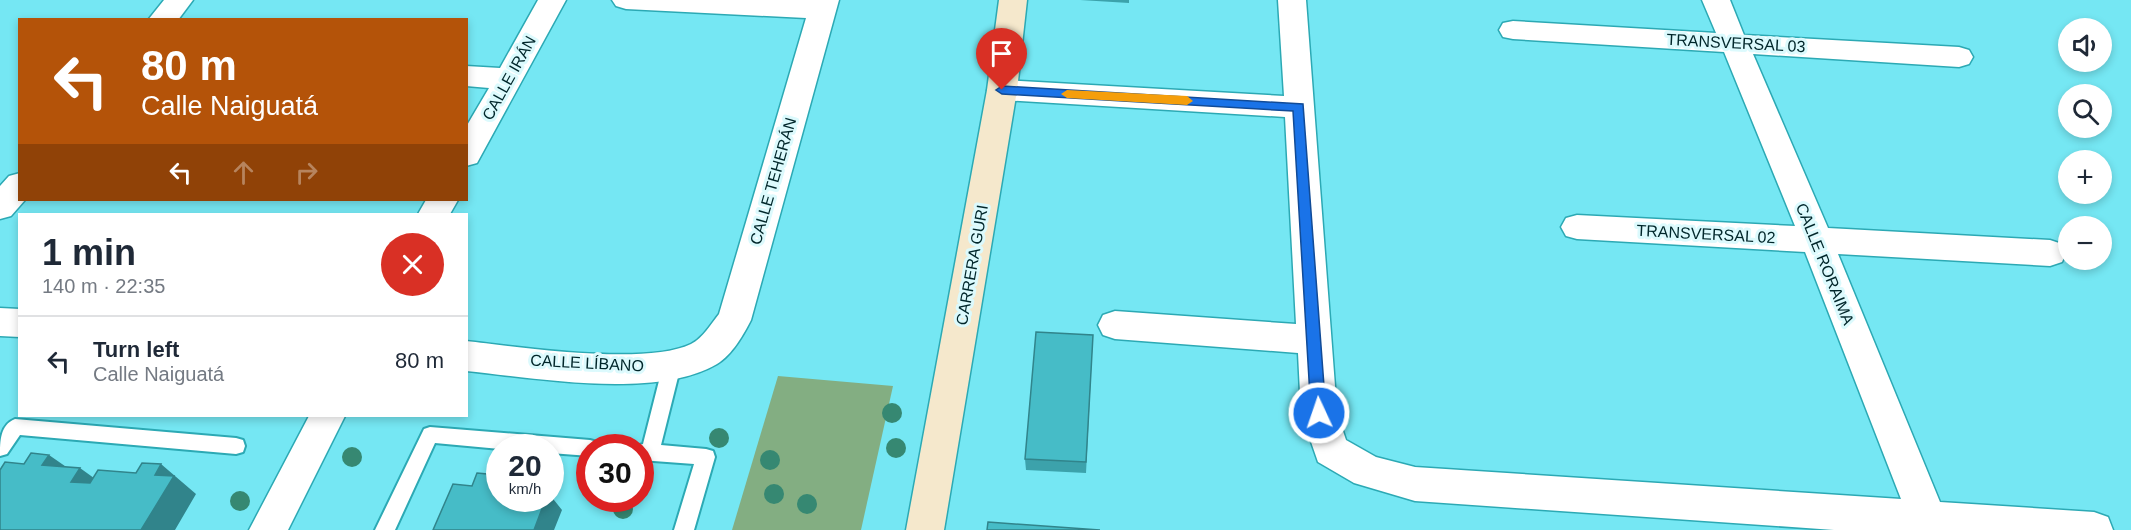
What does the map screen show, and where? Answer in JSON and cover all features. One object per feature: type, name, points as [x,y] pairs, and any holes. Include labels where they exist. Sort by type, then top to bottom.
[{"type":"street","points":[[164,18],[179,0]]},
{"type":"street","name":"CALLE IRÁN","points":[[468,151],[552,0]]},
{"type":"street","points":[[626,0],[823,5]]},
{"type":"street","name":"CARRERA GURI","points":[[925,530],[1002,90],[1013,0]]},
{"type":"street","points":[[1292,0],[1319,413],[1331,450],[1367,471],[1415,484],[1930,524],[2094,530]]},
{"type":"street","name":"CALLE RORAIMA","points":[[1716,0],[1816,239],[1930,524]]},
{"type":"street","name":"CALLE TEHERÁN","points":[[705,354],[734,320],[823,5]]},
{"type":"street","name":"TRANSVERSAL 03","points":[[1513,30],[1959,57]]},
{"type":"street","points":[[468,76],[508,79]]},
{"type":"street","points":[[1002,90],[1299,107]]},
{"type":"street","points":[[0,178],[18,180]]},
{"type":"street","points":[[0,207],[18,186]]},
{"type":"street","name":"TRANSVERSAL 02","points":[[1577,227],[2050,253]]},
{"type":"street","points":[[0,322],[18,323]]},
{"type":"street","points":[[1115,325],[1315,340]]},
{"type":"street","name":"CALLE LÍBANO","points":[[468,356],[626,369],[672,365],[705,354]]},
{"type":"street","points":[[268,530],[326,417]]},
{"type":"lane","points":[[651,434],[672,365]]},
{"type":"lane","points":[[0,448],[7,427],[236,446]]},
{"type":"lane","points":[[385,530],[430,435],[576,447]]},
{"type":"lane","points":[[654,453],[706,457],[684,530]]},
{"type":"green space","points":[[778,376],[893,386],[861,530],[732,530]]},
{"type":"building","points":[[1036,332],[1093,335],[1086,462],[1025,459]]},
{"type":"building","points":[[31,453],[49,455],[42,465],[80,468],[71,482],[90,483],[98,470],[136,473],[142,463],[161,464],[155,475],[174,476],[141,530],[0,530],[0,470],[5,462],[24,464]]},
{"type":"building","points":[[477,473],[486,474],[486,512],[541,512],[534,530],[433,530],[453,484],[472,486]]},
{"type":"building","points":[[988,522],[1100,530],[987,530]]},
{"type":"slow traffic","points":[[1067,94],[1187,101]]},
{"type":"route","points":[[1002,90],[1299,107],[1319,413]]}]
